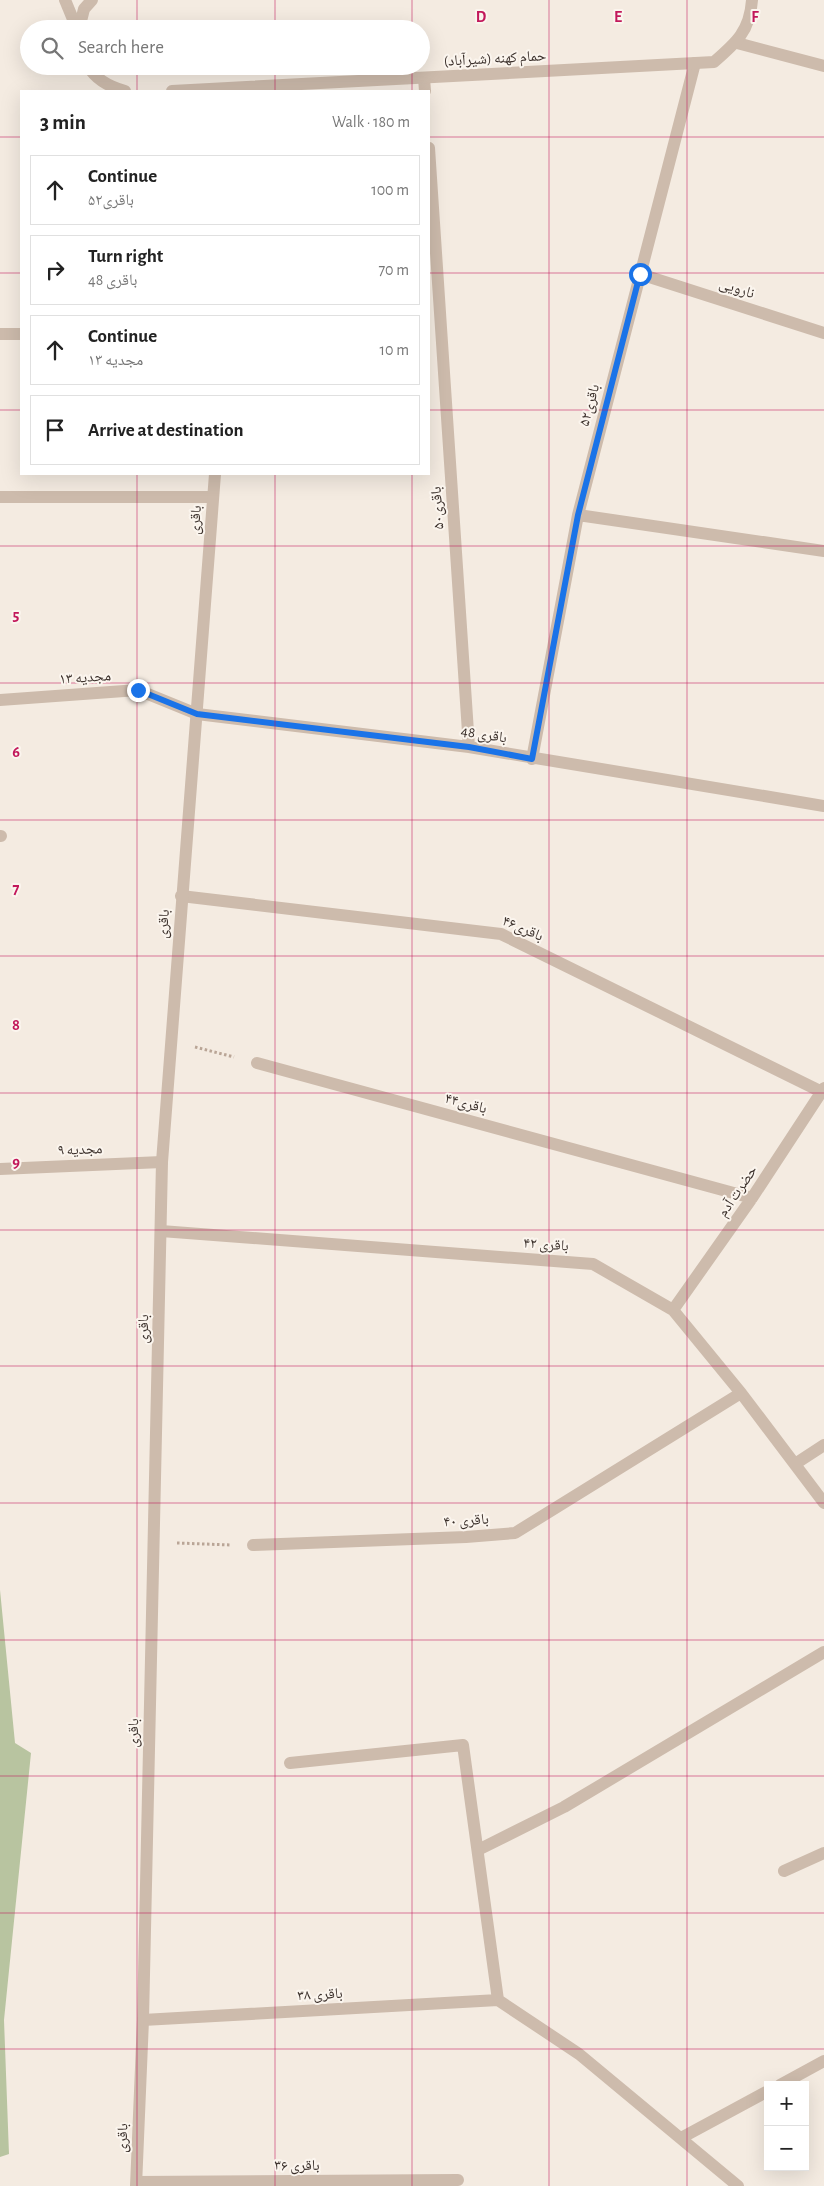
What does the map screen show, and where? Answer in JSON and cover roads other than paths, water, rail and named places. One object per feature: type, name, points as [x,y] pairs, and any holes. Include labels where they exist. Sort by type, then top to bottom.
[{"type":"street","points":[[65,0],[74,20]]},
{"type":"street","points":[[81,20],[84,9],[92,0]]},
{"type":"street","name":"حمام کهنه (شیرآباد)","points":[[212,90],[714,62],[736,43],[751,17],[752,0]]},
{"type":"street","points":[[736,43],[824,66]]},
{"type":"street","name":"باقری۵۲","points":[[532,759],[578,515],[695,63]]},
{"type":"street","points":[[93,75],[111,87],[122,90]]},
{"type":"street","points":[[424,78],[425,90]]},
{"type":"street","name":"باقری۵۰","points":[[430,163],[469,747]]},
{"type":"street","name":"نارویی","points":[[640,274],[824,332]]},
{"type":"street","points":[[0,334],[20,334]]},
{"type":"street","name":"باقری","points":[[137,2184],[143,2020],[162,1162],[215,475]]},
{"type":"street","points":[[0,497],[213,497]]},
{"type":"street","points":[[578,515],[824,551]]},
{"type":"street","name":"مجدیه ۱۳","points":[[0,700],[138,690],[197,714]]},
{"type":"street","name":"باقری 48","points":[[197,714],[469,747],[532,759],[824,806]]},
{"type":"street","name":"باقری۴۶","points":[[181,896],[501,934],[823,1090]]},
{"type":"street","name":"باقری۴۴","points":[[257,1063],[752,1198]]},
{"type":"street","name":"حضرت آدم","points":[[674,1310],[752,1198],[823,1090]]},
{"type":"street","name":"مجدیه ۹","points":[[0,1168],[162,1162]]},
{"type":"street","name":"باقری ۴۲","points":[[161,1231],[593,1264],[674,1310],[741,1393],[824,1502]]},
{"type":"street","name":"باقری ۴۰","points":[[254,1545],[466,1537],[515,1532],[741,1393]]},
{"type":"street","points":[[795,1464],[824,1444]]},
{"type":"street","points":[[478,1850],[564,1806],[824,1652]]},
{"type":"street","points":[[290,1763],[463,1745],[498,2000],[579,2054],[738,2186]]},
{"type":"street","points":[[784,1871],[824,1853]]},
{"type":"street","name":"باقری ۳۸","points":[[143,2020],[498,2000]]},
{"type":"street","points":[[787,2081],[824,2061]]},
{"type":"street","points":[[681,2138],[764,2093]]},
{"type":"street","name":"باقری ۳۶","points":[[137,2184],[458,2180]]}]
